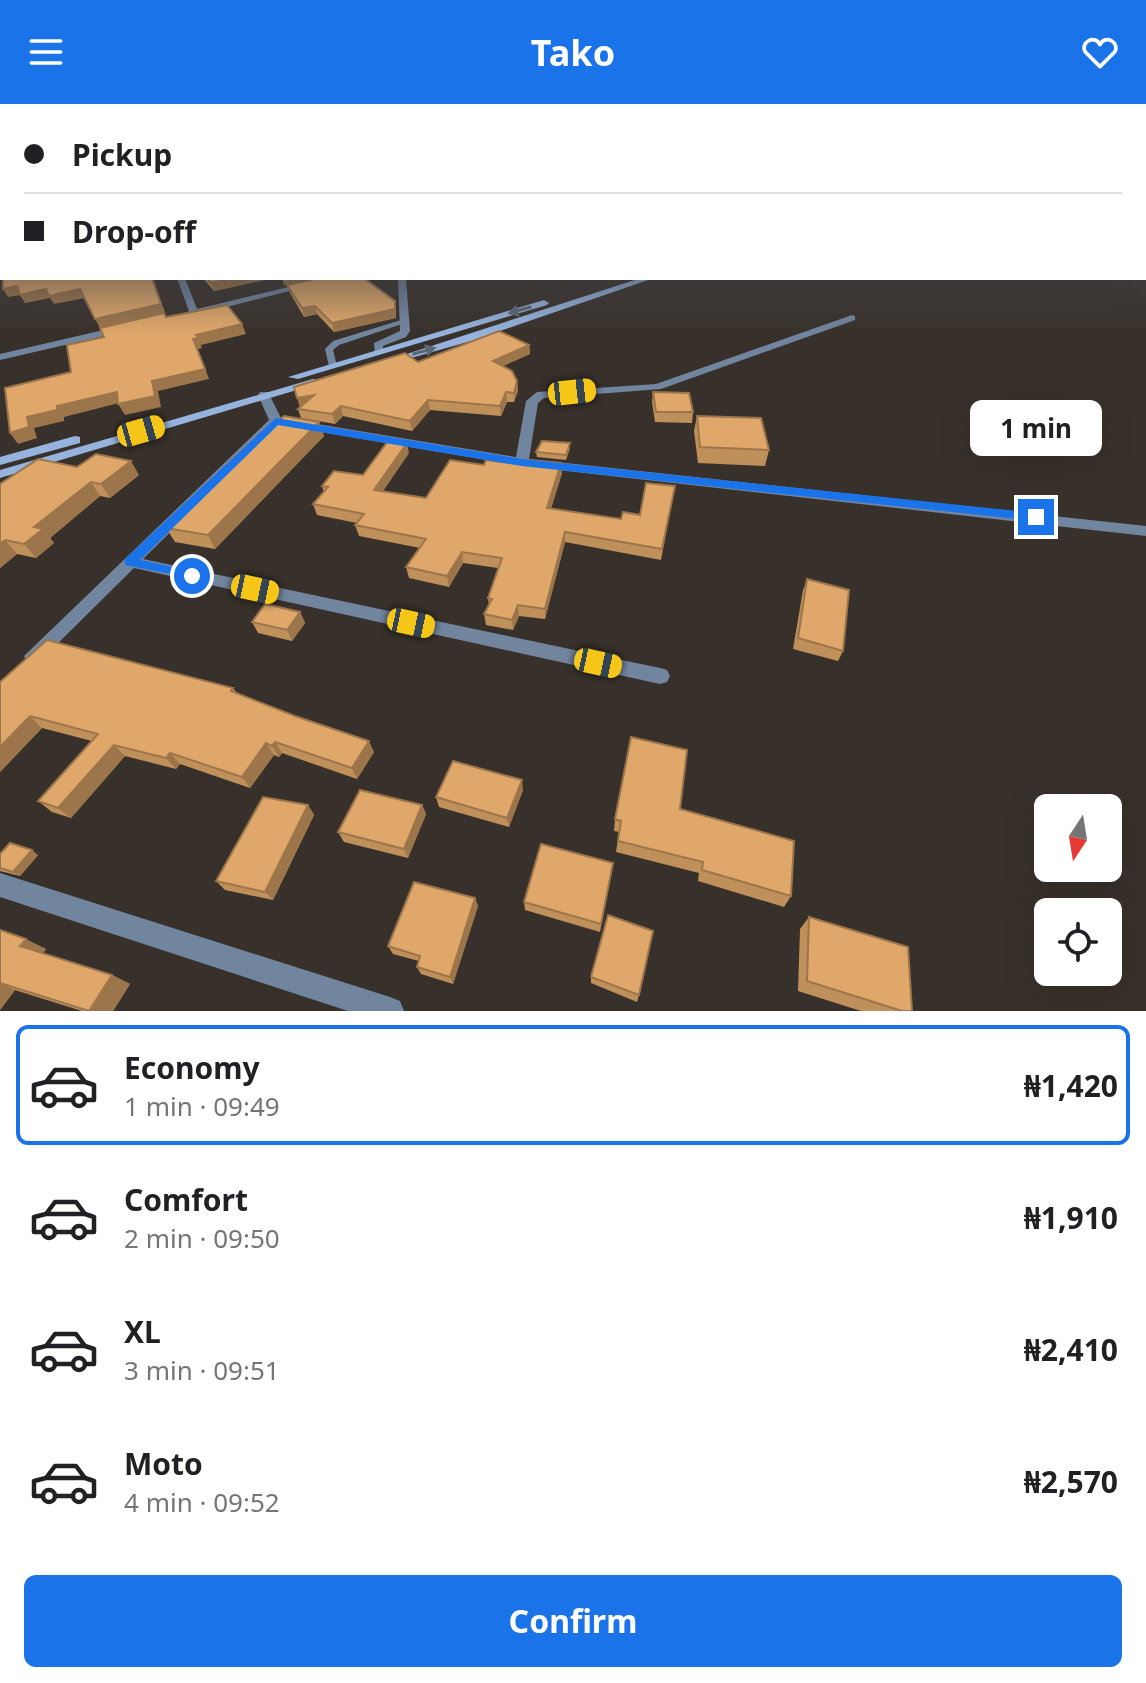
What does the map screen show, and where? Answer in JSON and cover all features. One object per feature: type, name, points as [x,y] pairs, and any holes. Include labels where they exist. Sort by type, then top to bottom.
[{"type":"main road","points":[[0,474],[51,452],[333,366],[378,348],[614,280]]},
{"type":"main road","points":[[0,461],[51,452],[467,339],[644,280]]},
{"type":"street","points":[[182,280],[194,312]]},
{"type":"street","points":[[179,315],[329,280]]},
{"type":"street","points":[[378,348],[405,331],[402,280]]},
{"type":"street","points":[[522,462],[532,401],[541,395],[657,387],[852,318]]},
{"type":"street","points":[[0,357],[134,326]]},
{"type":"street","points":[[264,395],[276,421]]},
{"type":"street","points":[[276,421],[522,462],[1146,531]]},
{"type":"street","points":[[21,667],[276,421]]},
{"type":"street","points":[[130,562],[660,676]]},
{"type":"street","points":[[0,885],[390,1011]]},
{"type":"lane","points":[[333,366],[329,349],[336,343],[404,322]]},
{"type":"lane","points":[[365,332],[378,348]]},
{"type":"building","points":[[3,280],[153,280],[161,304],[95,319],[80,289],[49,296],[46,289],[20,295],[17,286],[3,289]]},
{"type":"building","points":[[310,280],[367,280],[395,301],[395,309],[332,323],[315,306],[302,308],[287,285]]},
{"type":"building","points":[[227,305],[242,324],[196,335],[198,338],[193,339],[205,369],[152,381],[155,396],[118,404],[117,392],[57,406],[57,410],[27,417],[29,427],[10,433],[5,388],[71,372],[67,345],[104,337],[100,328],[164,313],[166,317]]},
{"type":"building","points":[[499,331],[529,345],[493,361],[512,371],[517,381],[514,393],[506,392],[500,406],[428,400],[410,421],[341,406],[332,414],[298,409],[314,395],[297,398],[294,387],[405,353],[418,362]]},
{"type":"building","points":[[653,392],[689,393],[693,412],[656,412]]},
{"type":"building","points":[[284,416],[319,422],[208,535],[166,528],[236,462],[230,461]]},
{"type":"building","points":[[697,416],[761,418],[769,450],[700,447]]},
{"type":"building","points":[[388,441],[407,443],[374,490],[426,498],[450,460],[484,465],[486,460],[526,465],[529,460],[561,463],[547,508],[621,519],[623,512],[640,515],[646,483],[675,486],[662,549],[565,532],[545,609],[518,605],[512,620],[484,614],[492,599],[488,598],[502,558],[462,552],[447,576],[406,567],[426,539],[355,525],[364,514],[313,504],[328,487],[322,486],[334,471],[363,475]]},
{"type":"building","points":[[542,441],[570,443],[566,455],[536,452]]},
{"type":"building","points":[[96,454],[131,461],[101,484],[91,482],[34,527],[43,529],[24,544],[5,540],[0,544],[0,484],[38,459],[77,467]]},
{"type":"building","points":[[807,579],[849,590],[843,651],[798,638]]},
{"type":"building","points":[[265,604],[300,612],[287,630],[252,622]]},
{"type":"building","points":[[47,640],[233,688],[231,691],[369,741],[352,768],[275,742],[272,746],[266,743],[242,777],[170,753],[166,758],[114,745],[58,808],[38,801],[98,734],[30,716],[0,747],[0,682]]},
{"type":"building","points":[[631,737],[687,750],[680,809],[794,841],[791,896],[702,870],[703,862],[618,841],[621,821],[615,819]]},
{"type":"building","points":[[453,761],[522,780],[507,818],[436,797]]},
{"type":"building","points":[[360,790],[422,805],[404,849],[338,832]]},
{"type":"building","points":[[263,797],[308,805],[265,892],[216,881]]},
{"type":"building","points":[[10,843],[32,850],[13,872],[0,868],[0,854]]},
{"type":"building","points":[[541,844],[613,863],[601,924],[524,902]]},
{"type":"building","points":[[414,882],[475,898],[450,977],[417,967],[420,956],[388,946]]},
{"type":"building","points":[[608,915],[653,931],[639,995],[591,977]]},
{"type":"building","points":[[809,917],[908,947],[912,1011],[902,1011],[807,981]]},
{"type":"building","points":[[0,930],[26,939],[20,946],[112,975],[89,1011],[0,983]]},
{"type":"route","points":[[192,576],[130,562],[276,421],[522,462],[1036,517]]}]
